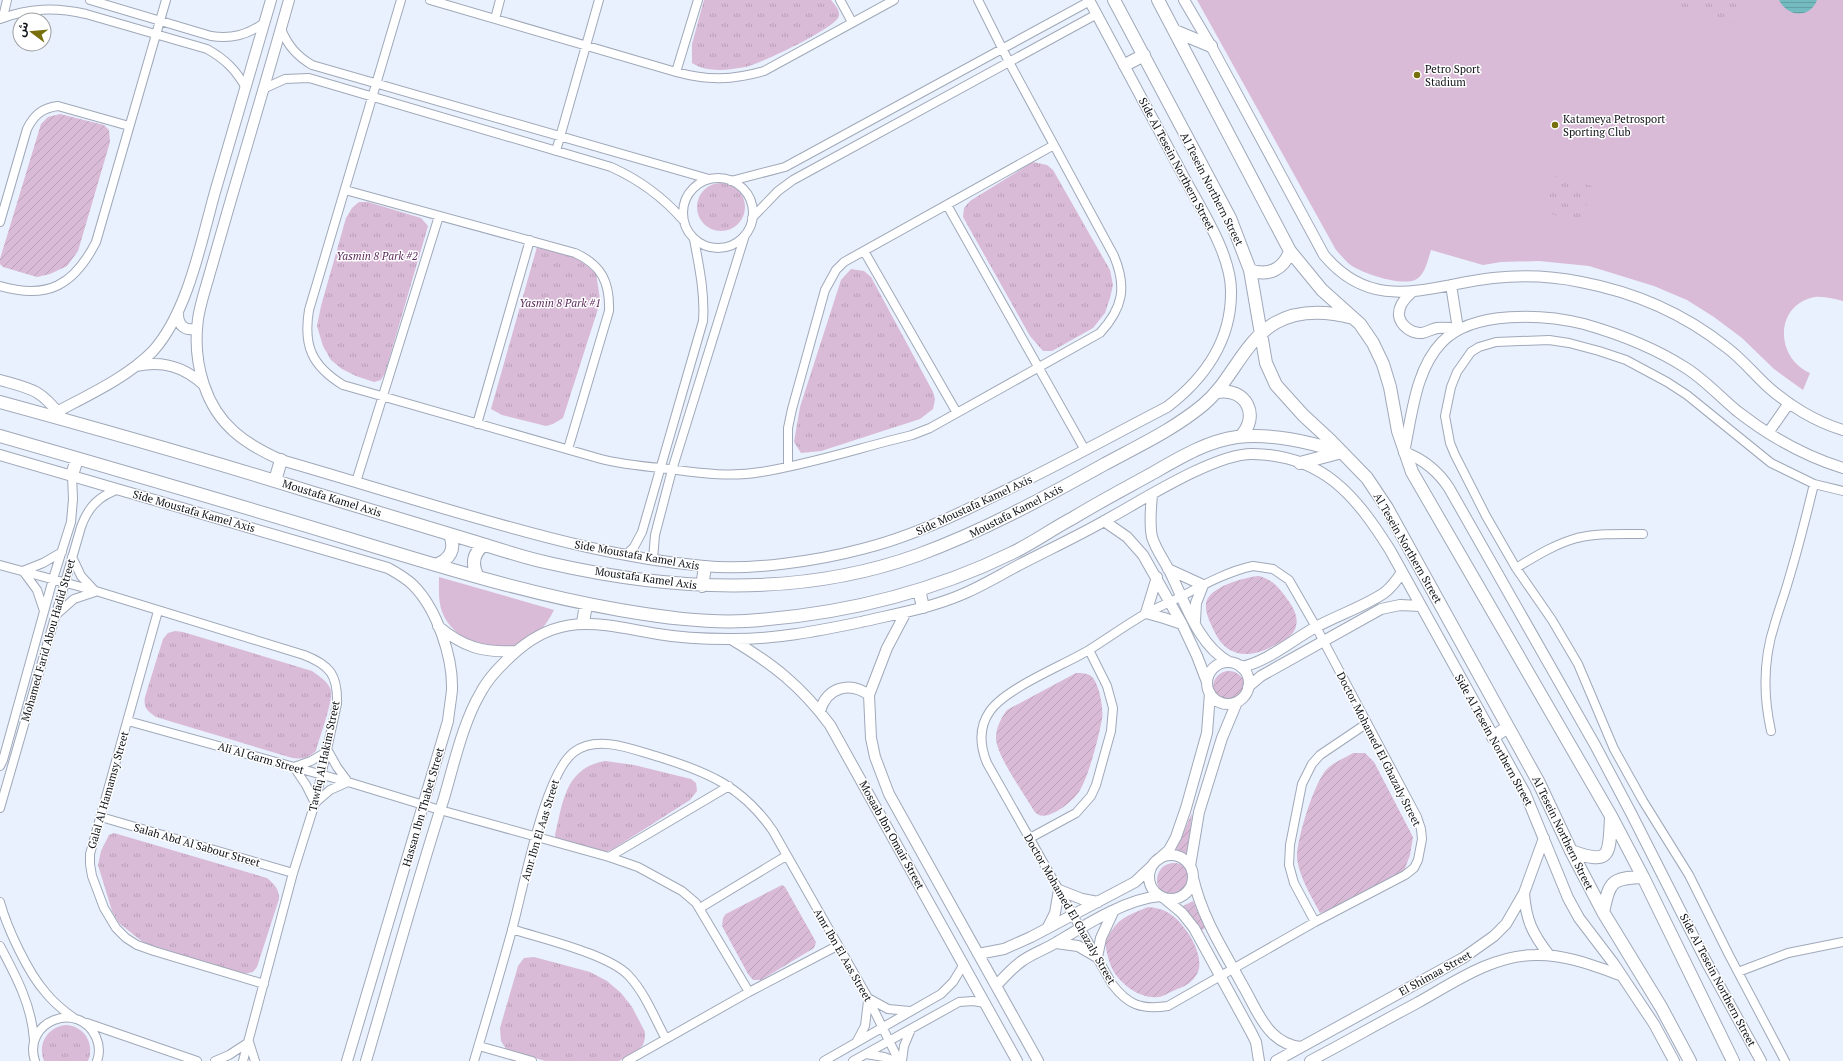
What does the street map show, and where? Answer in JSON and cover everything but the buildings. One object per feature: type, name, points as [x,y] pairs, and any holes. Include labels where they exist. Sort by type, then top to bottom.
[{"type":"main road","name":"Al Tesein Northern Street","points":[[1114,0],[1230,218],[1250,270],[1266,366],[1276,386],[1367,478],[1387,508],[1539,783],[1571,851],[1603,912],[1661,1007],[1690,1061]]},
{"type":"main road","points":[[1158,0],[1290,250],[1322,290],[1360,324],[1373,343],[1384,364],[1398,431],[1412,472],[1611,816],[1733,1061]]},
{"type":"main road","points":[[1175,31],[1211,46]]},
{"type":"main road","points":[[1125,65],[1144,55]]},
{"type":"main road","points":[[1250,270],[1262,273],[1275,271],[1287,259],[1290,250]]},
{"type":"main road","name":"Moustafa Kamel Axis","points":[[0,402],[57,415],[450,535],[548,563],[640,580],[702,586],[756,585],[840,576],[895,563],[927,552],[999,522],[1171,427],[1195,411],[1217,392],[1237,361],[1260,334],[1278,322],[1313,312],[1329,312],[1353,318]]},
{"type":"main road","points":[[1217,392],[1224,391],[1238,395],[1247,405],[1250,419],[1248,426],[1240,437]]},
{"type":"main road","points":[[0,436],[165,483],[478,577],[565,600],[661,617],[699,621],[742,621],[791,617],[875,603],[919,590],[959,576],[1013,552],[1189,454],[1222,440],[1240,437],[1282,438],[1322,446],[1342,452]]},
{"type":"main road","points":[[1300,463],[1342,452]]},
{"type":"main road","points":[[72,475],[77,458]]},
{"type":"main road","points":[[275,481],[281,460]]},
{"type":"main road","points":[[435,565],[447,559],[451,554],[453,548],[450,535]]},
{"type":"main road","points":[[478,577],[473,565],[473,559],[479,548],[484,545]]},
{"type":"main road","points":[[702,586],[705,567]]},
{"type":"main road","points":[[919,590],[923,607]]},
{"type":"main road","points":[[583,623],[586,604]]},
{"type":"main road","points":[[1493,737],[1508,727]]},
{"type":"main road","points":[[1571,851],[1590,858],[1597,859],[1603,856],[1610,843],[1611,816]]},
{"type":"main road","points":[[1603,912],[1610,887],[1614,882],[1621,879],[1643,878]]},
{"type":"street","points":[[0,19],[7,6],[7,0]]},
{"type":"street","points":[[90,0],[211,36],[225,38],[246,34],[264,23]]},
{"type":"street","points":[[0,286],[26,292],[41,291],[56,286],[73,275],[87,260],[96,242],[166,0]]},
{"type":"street","points":[[0,380],[38,392],[50,402],[57,415],[136,366],[152,351],[166,334],[178,314],[186,293],[271,0]]},
{"type":"street","name":"Side Moustafa Kamel Axis","points":[[289,0],[203,298],[196,341],[198,364],[204,385],[218,415],[232,431],[260,450],[281,460],[529,533],[626,555],[705,567],[758,566],[862,549],[912,533],[964,511],[1052,468],[1167,406],[1184,394],[1198,380],[1210,364],[1223,337]]},
{"type":"street","points":[[401,0],[309,310],[306,328],[309,346],[316,362],[328,376],[343,386],[615,462],[672,470],[731,475],[760,472],[788,466],[921,432],[1100,333],[1111,320],[1116,310],[1122,288],[1120,271],[1114,256],[1002,49],[978,0]]},
{"type":"street","points":[[430,0],[698,78],[720,79],[750,75],[764,71],[894,0]]},
{"type":"street","points":[[495,19],[500,0]]},
{"type":"street","points":[[556,151],[599,0]]},
{"type":"street","points":[[676,72],[698,0]]},
{"type":"street","points":[[840,0],[852,22]]},
{"type":"street","points":[[1184,0],[1211,46],[1324,255],[1336,270],[1353,281],[1394,292],[1411,293],[1494,278],[1551,278],[1584,282],[1632,295],[1663,308],[1705,331],[1727,348],[1768,387],[1790,403],[1812,417],[1843,430]]},
{"type":"street","points":[[732,181],[785,167],[1090,1]]},
{"type":"street","name":"Side Al Tesein Northern Street","points":[[1090,1],[1222,251],[1227,264],[1232,292],[1227,326],[1223,337]]},
{"type":"street","points":[[0,19],[15,13],[33,9],[62,10],[86,14],[207,49],[219,55],[230,65],[246,88]]},
{"type":"street","points":[[653,559],[655,535],[672,470],[745,235],[752,218],[769,200],[793,180],[1097,14]]},
{"type":"street","points":[[281,29],[293,51],[312,65],[710,179],[724,179],[732,181],[741,187],[748,196],[752,207],[752,218]]},
{"type":"street","points":[[263,89],[285,79],[309,78],[611,167],[627,174],[658,194],[684,220]]},
{"type":"street","points":[[0,222],[27,129],[32,119],[39,112],[48,107],[58,106],[130,126]]},
{"type":"street","points":[[788,466],[788,428],[792,409],[826,290],[836,270],[844,262],[1054,145]]},
{"type":"street","points":[[626,555],[634,547],[642,532],[662,468],[703,321],[705,304],[703,286],[694,239],[686,227],[684,220],[684,204],[692,190],[700,183],[710,179]]},
{"type":"street","points":[[345,190],[575,253],[588,258],[599,269],[606,282],[609,296],[609,311],[568,449]]},
{"type":"street","points":[[216,191],[232,196]]},
{"type":"street","points":[[947,205],[1085,450]]},
{"type":"street","points":[[356,482],[384,398],[439,216]]},
{"type":"street","points":[[694,239],[702,244],[720,248],[738,241],[745,235]]},
{"type":"street","points":[[477,424],[530,240]]},
{"type":"street","points":[[864,251],[957,413]]},
{"type":"street","points":[[1452,285],[1458,329]]},
{"type":"street","points":[[1411,293],[1401,304],[1399,311],[1400,318],[1408,330],[1415,333],[1422,333],[1436,329],[1458,329]]},
{"type":"street","points":[[178,314],[180,324],[183,327],[193,330],[197,328]]},
{"type":"street","points":[[1404,452],[1417,392],[1429,361],[1442,342],[1458,329],[1481,320],[1523,317],[1552,319],[1582,324],[1637,342],[1686,368],[1705,382],[1736,410],[1768,433],[1809,455],[1843,468]]},
{"type":"street","points":[[1786,1061],[1738,972],[1689,875],[1643,801],[1614,748],[1575,658],[1552,620],[1516,568],[1486,516],[1455,455],[1450,443],[1445,416],[1451,386],[1463,362],[1471,352],[1479,347],[1496,342],[1549,340],[1569,343],[1600,351],[1626,360],[1655,375],[1686,395],[1771,463],[1814,484],[1843,491]]},
{"type":"street","points":[[136,366],[160,363],[173,365],[184,370],[204,385]]},
{"type":"street","points":[[1768,433],[1790,403]]},
{"type":"street","name":"Side Al Tesein Northern Street","points":[[1404,452],[1418,458],[1430,466],[1449,488],[1595,745],[1707,963],[1761,1061]]},
{"type":"street","points":[[583,623],[662,635],[731,640],[835,627],[906,612],[967,592],[1207,466],[1236,456],[1250,454],[1280,457],[1300,463]]},
{"type":"street","name":"Side Moustafa Kamel Axis","points":[[0,455],[388,568]]},
{"type":"street","name":"Side Al Tesein Northern Street","points":[[1300,463],[1330,478],[1356,501],[1378,531],[1525,793],[1568,898],[1579,918],[1654,1024],[1674,1061]]},
{"type":"street","name":"Mohamed Farid Abou Hadid Street","points":[[0,766],[3,760],[73,510],[72,475]]},
{"type":"street","points":[[1771,731],[1766,708],[1765,691],[1767,656],[1774,623],[1793,563],[1814,484]]},
{"type":"street","name":"Mohamed Farid Abou Hadid Street","points":[[0,808],[72,556],[85,516],[92,506],[105,494],[119,489]]},
{"type":"street","points":[[1152,494],[1150,523],[1156,548],[1195,623],[1214,651],[1221,658],[1240,667],[1247,676],[1248,687]]},
{"type":"street","points":[[1104,521],[1127,537],[1136,546],[1157,577],[1198,656],[1213,698],[1221,703],[1227,704],[1237,702]]},
{"type":"street","points":[[1516,568],[1549,549],[1577,538],[1605,534],[1642,534]]},
{"type":"street","points":[[45,612],[37,590],[23,571],[43,563],[62,552]]},
{"type":"street","points":[[56,614],[74,600],[96,592],[81,576],[72,556]]},
{"type":"street","name":"Tawfiq Al Hakim Street","points":[[0,565],[65,582],[304,655],[328,667],[335,678],[338,691],[335,715],[316,803],[293,873],[243,1061]]},
{"type":"street","name":"Doctor Mohamed El Ghazaly Street","points":[[1263,566],[1273,569],[1289,580],[1324,642],[1421,828],[1422,839],[1418,860],[1414,868],[1397,880],[1315,922],[1168,1006],[1154,1008],[1137,1006],[1122,997],[1112,984],[988,763],[983,752],[982,734],[985,720],[990,711],[1003,698],[1089,650],[1146,614],[1182,596],[1203,585],[1243,568],[1263,566]]},
{"type":"street","name":"Hassan Ibn Thabet Street","points":[[347,1061],[448,720],[452,690],[451,670],[447,652],[438,626],[423,597],[402,576],[388,568]]},
{"type":"street","points":[[1168,569],[1203,585],[1196,603],[1195,623]]},
{"type":"street","points":[[1240,667],[1267,656],[1316,627],[1384,592],[1392,586],[1402,572]]},
{"type":"street","points":[[1157,577],[1146,614],[1182,624]]},
{"type":"street","points":[[1301,1047],[1293,1046],[1280,1040],[1263,1022],[1203,914],[1190,866],[1199,812],[1222,738],[1237,702],[1243,697],[1248,687],[1261,676],[1381,609],[1400,605],[1420,606]]},
{"type":"street","name":"Galal Al Hamamsy Street","points":[[158,611],[90,854],[92,876],[104,908],[116,928],[137,945],[264,984]]},
{"type":"street","name":"Mosaab Ibn Omair Street","points":[[906,612],[887,648],[869,695],[871,738],[880,775],[1038,1061]]},
{"type":"street","name":"Hassan Ibn Thabet Street","points":[[366,1061],[440,810],[472,708],[490,677],[516,651],[531,639],[547,630],[564,625],[583,623]]},
{"type":"street","points":[[438,626],[451,637],[477,648],[499,652],[516,651]]},
{"type":"street","name":"Mosaab Ibn Omair Street","points":[[731,640],[779,670],[799,688],[820,711],[839,739],[1017,1061]]},
{"type":"street","points":[[1030,838],[1076,813],[1091,796],[1096,785],[1111,731],[1113,708],[1107,686],[1089,650]]},
{"type":"street","points":[[1207,682],[1214,667],[1229,662]]},
{"type":"street","points":[[820,711],[823,700],[830,693],[840,689],[850,687],[861,689],[869,695]]},
{"type":"street","points":[[978,954],[1016,945],[1048,926],[1073,915],[1135,882],[1169,850],[1186,808],[1207,732],[1210,693]]},
{"type":"street","name":"Ali Al Garm Street","points":[[128,721],[348,782],[535,838],[609,857],[638,867],[672,884],[690,897],[700,908],[749,992]]},
{"type":"street","points":[[1315,922],[1296,887],[1289,865],[1290,845],[1302,784],[1312,764],[1320,755],[1366,724]]},
{"type":"street","name":"Amr Ibn El Aas Street","points":[[474,1061],[512,929],[535,838],[557,775],[564,762],[575,752],[585,746],[599,744],[631,749],[682,764],[708,774],[729,786],[749,801],[766,820],[868,998],[882,1028],[901,1061]]},
{"type":"street","points":[[328,751],[348,782],[330,790],[316,803],[294,767],[328,751]]},
{"type":"street","points":[[609,857],[729,786]]},
{"type":"street","name":"Salah Abd Al Sabour Street","points":[[101,817],[293,873]]},
{"type":"street","name":"El Shimaa Street","points":[[1276,1061],[1463,958],[1494,936],[1506,924],[1524,893],[1544,838]]},
{"type":"street","points":[[1159,858],[1176,855],[1182,857],[1190,866]]},
{"type":"street","points":[[700,908],[786,856]]},
{"type":"street","points":[[1151,867],[1150,881],[1153,890],[1188,920],[1256,1042],[1259,1061]]},
{"type":"street","points":[[996,986],[1021,962],[1032,954],[1056,943],[1080,928],[1140,899],[1162,897],[1173,899],[1181,896],[1191,887],[1193,878]]},
{"type":"street","points":[[1048,926],[1056,913],[1059,890],[1082,899],[1098,902]]},
{"type":"street","points":[[1524,893],[1527,916],[1531,928],[1549,955]]},
{"type":"street","points":[[0,902],[11,934],[35,978],[50,997],[78,1020],[88,1026],[97,1040],[99,1048],[97,1061]]},
{"type":"street","points":[[1056,943],[1078,946],[1097,957],[1101,938],[1113,912]]},
{"type":"street","points":[[512,929],[597,956],[616,965],[635,983],[666,1040]]},
{"type":"street","points":[[1738,972],[1788,953],[1843,942]]},
{"type":"street","points":[[0,946],[25,998],[34,1031],[35,1061]]},
{"type":"street","points":[[627,1061],[749,992],[837,946]]},
{"type":"street","name":"El Shimaa Street","points":[[1310,1061],[1472,973],[1519,956],[1549,955],[1567,958],[1620,974]]},
{"type":"street","points":[[1463,958],[1472,973]]},
{"type":"street","points":[[824,1061],[947,989],[964,964]]},
{"type":"street","points":[[868,998],[888,1009],[910,1011]]},
{"type":"street","points":[[857,1042],[865,1026],[869,1007],[868,998]]},
{"type":"street","points":[[853,1061],[959,1002],[973,1001],[985,1003]]},
{"type":"street","points":[[30,1061],[37,1035],[49,1022],[65,1017],[78,1020],[197,1061]]},
{"type":"street","points":[[901,1061],[904,1046],[911,1029]]},
{"type":"street","points":[[215,1061],[229,1055],[249,1042],[254,1061]]},
{"type":"street","points":[[479,1046],[532,1061]]},
{"type":"street","points":[[866,1054],[884,1057],[895,1061]]},
{"type":"green space","points":[[704,0],[831,0],[838,10],[839,16],[835,22],[812,37],[766,59],[745,67],[718,70],[704,68],[692,63],[692,44]]},
{"type":"green space","name":"Katameya Petrosport Sporting Club","points":[[1197,0],[1843,0],[1843,301],[1826,297],[1815,297],[1802,302],[1792,310],[1786,320],[1784,332],[1785,344],[1790,355],[1798,365],[1810,373],[1803,390],[1774,369],[1742,338],[1714,317],[1687,300],[1654,286],[1589,266],[1539,261],[1501,262],[1483,265],[1431,250],[1426,267],[1421,275],[1415,280],[1401,281],[1383,278],[1352,266],[1336,250]]},
{"type":"green space","points":[[1682,0],[1742,0],[1735,24],[1680,8]]},
{"type":"green space","points":[[60,114],[104,125],[109,130],[110,142],[78,251],[67,266],[50,274],[37,277],[3,267],[0,264],[0,259],[41,124],[48,117]]},
{"type":"green space","points":[[1033,162],[1047,165],[1053,170],[1110,270],[1113,285],[1105,313],[1093,328],[1052,351],[1043,351],[1030,336],[963,217],[964,208],[970,201]]},
{"type":"green space","points":[[1555,176],[1592,186],[1581,223],[1545,212]]},
{"type":"green space","points":[[721,183],[730,185],[738,190],[743,198],[745,207],[743,216],[738,224],[730,229],[721,231],[712,229],[704,224],[699,216],[697,207],[699,198],[704,190],[712,185]]},
{"type":"green space","name":"Yasmin 8 Park #2","points":[[359,202],[368,202],[421,218],[428,226],[385,373],[381,380],[374,382],[356,376],[342,369],[331,360],[323,346],[317,326],[321,306],[346,218],[352,208]]},
{"type":"green space","name":"Yasmin 8 Park #1","points":[[537,247],[576,257],[596,273],[600,299],[563,418],[546,426],[502,415],[491,409]]},
{"type":"green space","points":[[851,269],[864,271],[871,277],[933,392],[935,399],[933,409],[920,419],[821,451],[801,453],[794,442],[800,407],[841,280]]},
{"type":"green space","points":[[1259,576],[1274,583],[1290,603],[1294,610],[1297,622],[1295,629],[1280,643],[1260,652],[1243,654],[1235,652],[1227,648],[1215,633],[1207,615],[1206,604],[1208,598],[1220,588],[1245,578]]},
{"type":"green space","points":[[439,577],[554,610],[548,620],[532,639],[521,645],[510,648],[487,648],[465,639],[448,623],[440,605]]},
{"type":"green space","points":[[175,631],[183,632],[312,671],[323,680],[330,688],[331,696],[316,751],[310,756],[300,759],[293,758],[156,717],[151,713],[145,707],[145,697],[163,639],[168,633]]},
{"type":"green space","points":[[1226,671],[1232,671],[1242,678],[1245,687],[1244,693],[1238,700],[1232,703],[1226,703],[1216,696],[1213,690],[1213,684],[1220,674]]},
{"type":"green space","points":[[1076,673],[1086,674],[1094,679],[1099,690],[1102,703],[1101,726],[1087,775],[1077,795],[1051,814],[1045,816],[1039,815],[1034,811],[1001,754],[996,738],[998,727],[1007,710]]},
{"type":"green space","points":[[1353,753],[1365,753],[1374,762],[1413,837],[1410,855],[1404,871],[1332,909],[1320,913],[1306,887],[1298,866],[1297,850],[1299,839],[1312,798],[1322,776],[1327,769],[1336,762]]},
{"type":"green space","points":[[605,761],[634,765],[691,779],[696,783],[697,791],[690,800],[606,852],[556,840],[555,835],[568,788],[581,771],[592,765]]},
{"type":"green space","points":[[1192,813],[1188,856],[1175,852]]},
{"type":"green space","points":[[114,833],[267,878],[276,887],[279,899],[257,967],[253,972],[244,974],[144,943],[119,923],[112,911],[98,865],[101,851],[109,835]]},
{"type":"green space","points":[[1171,863],[1177,863],[1181,864],[1188,870],[1191,880],[1190,887],[1184,894],[1177,897],[1171,897],[1167,896],[1160,890],[1157,883],[1157,877],[1158,873],[1164,866]]},
{"type":"green space","points":[[782,885],[785,887],[816,942],[814,948],[761,980],[753,980],[748,974],[722,926],[723,918],[726,914]]},
{"type":"green space","points":[[1193,901],[1205,928],[1199,932],[1183,906]]},
{"type":"green space","points":[[1148,907],[1165,911],[1177,920],[1192,939],[1198,952],[1199,959],[1198,972],[1191,982],[1160,997],[1145,996],[1127,987],[1114,972],[1111,966],[1105,943],[1117,924],[1127,916]]},
{"type":"green space","points":[[534,957],[590,972],[607,981],[621,993],[632,1007],[645,1032],[643,1045],[638,1050],[619,1061],[545,1061],[506,1049],[501,1041],[500,1028],[518,966],[524,958]]},
{"type":"green space","points":[[67,1025],[79,1029],[87,1037],[90,1048],[88,1061],[44,1061],[42,1048],[46,1037],[54,1029]]},
{"type":"shaded area","points":[[1779,0],[1817,0],[1814,6],[1809,10],[1798,14],[1787,10]]},
{"type":"place","name":"Petro Sport Stadium","points":[[1417,75]]},
{"type":"place","name":"Katameya Petrosport Sporting Club","points":[[1555,125]]}]
